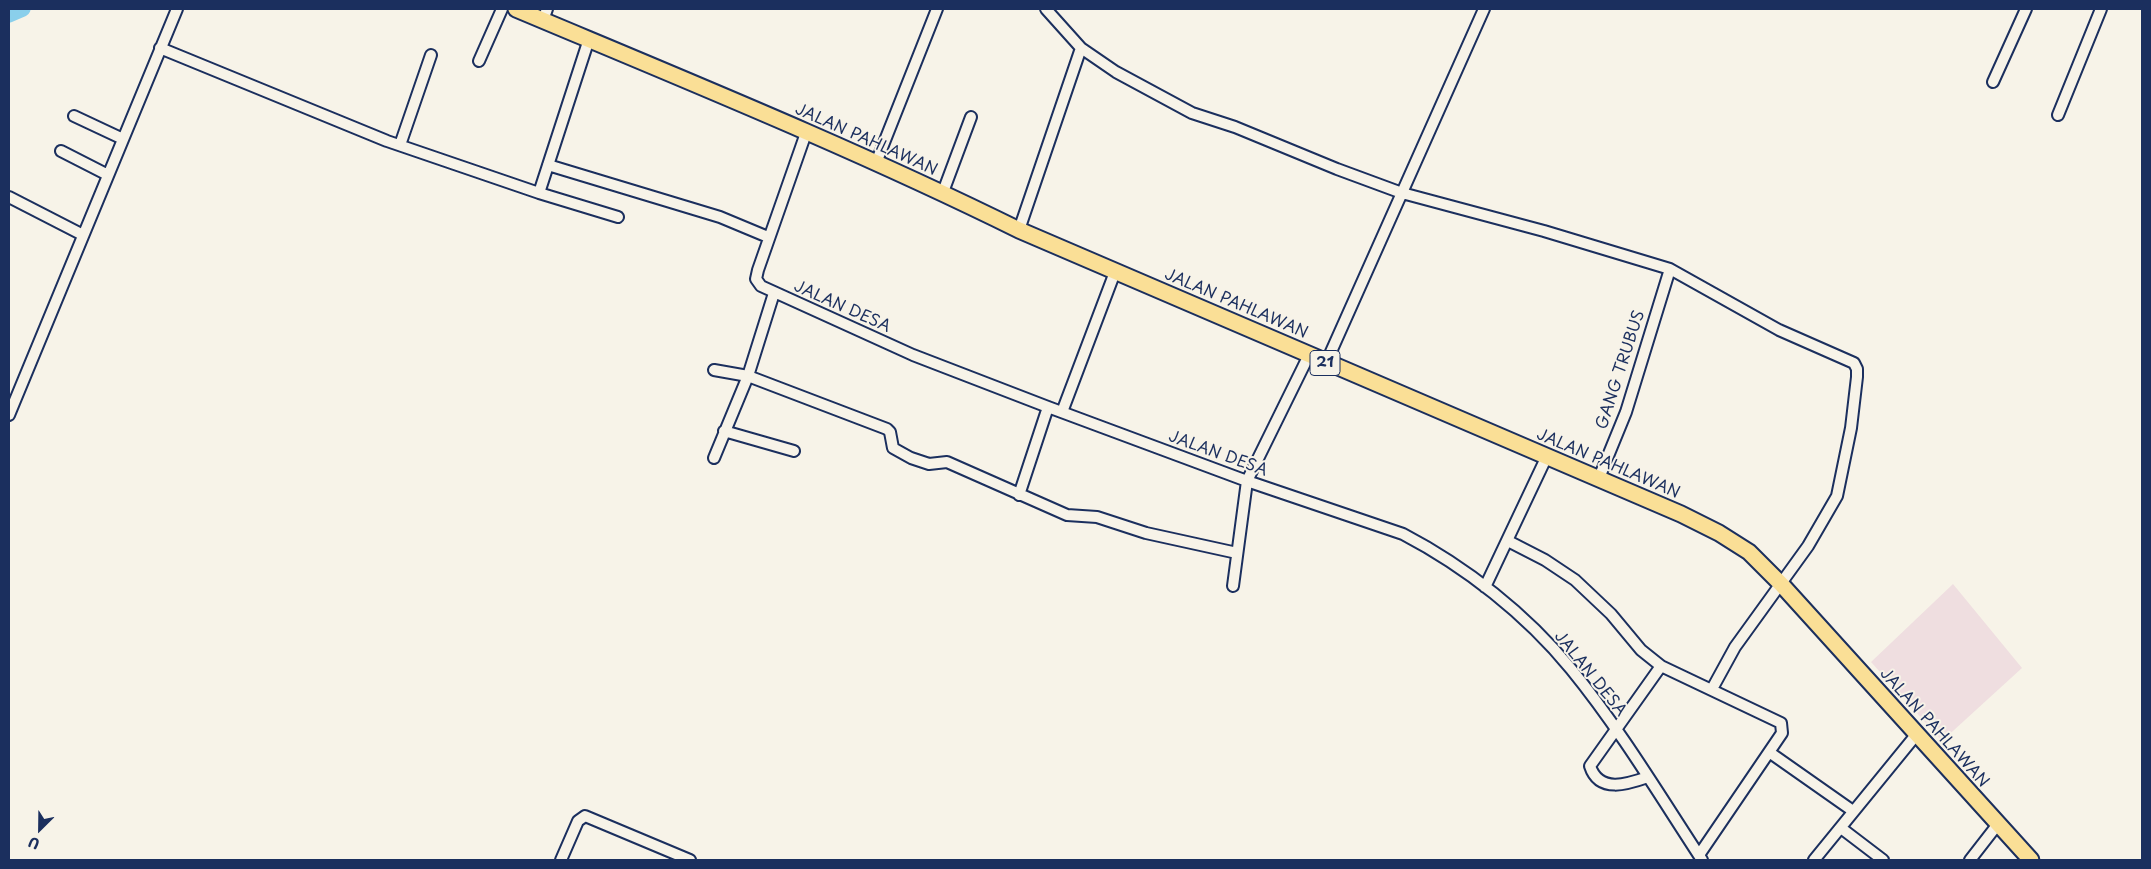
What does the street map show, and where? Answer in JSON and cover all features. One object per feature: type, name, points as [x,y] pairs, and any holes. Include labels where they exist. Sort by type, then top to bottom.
[{"type":"highway","name":"JALAN PAHLAWAN","points":[[516,9],[545,14],[589,39],[728,97],[943,192],[1020,230],[1115,272],[1599,478],[1719,533],[1749,552],[1782,584],[1916,736],[2031,860]]},
{"type":"street","points":[[9,415],[177,9]]},
{"type":"street","points":[[479,61],[502,9]]},
{"type":"street","points":[[876,163],[937,9]]},
{"type":"street","points":[[1046,9],[1081,48],[1116,72],[1192,113],[1235,127],[1337,170],[1402,193],[1563,237],[1670,269],[1779,330],[1850,361],[1857,369],[1851,428],[1837,496],[1782,584],[1735,647],[1712,689]]},
{"type":"street","points":[[1326,363],[1484,9]]},
{"type":"street","points":[[1992,82],[2026,9]]},
{"type":"street","points":[[2058,115],[2101,9]]},
{"type":"street","points":[[539,193],[589,39]]},
{"type":"street","points":[[160,48],[400,145],[539,193],[618,216]]},
{"type":"street","points":[[1020,230],[1081,48]]},
{"type":"street","points":[[400,145],[431,55]]},
{"type":"street","points":[[74,116],[123,139]]},
{"type":"street","points":[[943,192],[971,117]]},
{"type":"street","name":"JALAN DESA","points":[[806,133],[768,237],[756,279],[761,286],[774,294],[913,355],[1247,481],[1403,534],[1424,544],[1486,586],[1558,655],[1616,729],[1700,857]]},
{"type":"street","points":[[61,151],[108,175]]},
{"type":"street","points":[[548,165],[720,217],[768,237]]},
{"type":"street","points":[[9,197],[84,235]]},
{"type":"street","name":"GANG TRUBUS","points":[[1599,478],[1626,412],[1670,269]]},
{"type":"street","points":[[1062,412],[1115,272]]},
{"type":"street","points":[[714,458],[748,376],[774,294]]},
{"type":"street","points":[[1233,586],[1247,481],[1309,355]]},
{"type":"street","points":[[714,370],[748,376],[886,429],[890,432],[893,448],[911,458],[931,465],[947,462],[1067,515],[1097,517],[1146,533],[1237,553]]},
{"type":"street","points":[[1019,495],[1048,407]]},
{"type":"street","points":[[724,431],[794,451]]},
{"type":"street","points":[[1486,586],[1547,456]]},
{"type":"street","points":[[1508,541],[1545,560],[1575,580],[1611,614],[1641,650],[1661,666],[1781,723],[1782,733],[1700,857]]},
{"type":"street","points":[[1648,777],[1629,784],[1614,786],[1599,779],[1591,763],[1661,666]]},
{"type":"street","points":[[1814,860],[1916,736]]},
{"type":"street","points":[[1769,752],[1853,811]]},
{"type":"street","points":[[561,860],[578,821],[585,816],[690,860]]},
{"type":"street","points":[[1970,860],[1998,824]]},
{"type":"street","points":[[1841,828],[1883,860]]},
{"type":"shaded area","points":[[1953,584],[2022,668],[1942,741],[1871,662]]},
{"type":"waterway","points":[[9,15],[23,9]]}]
